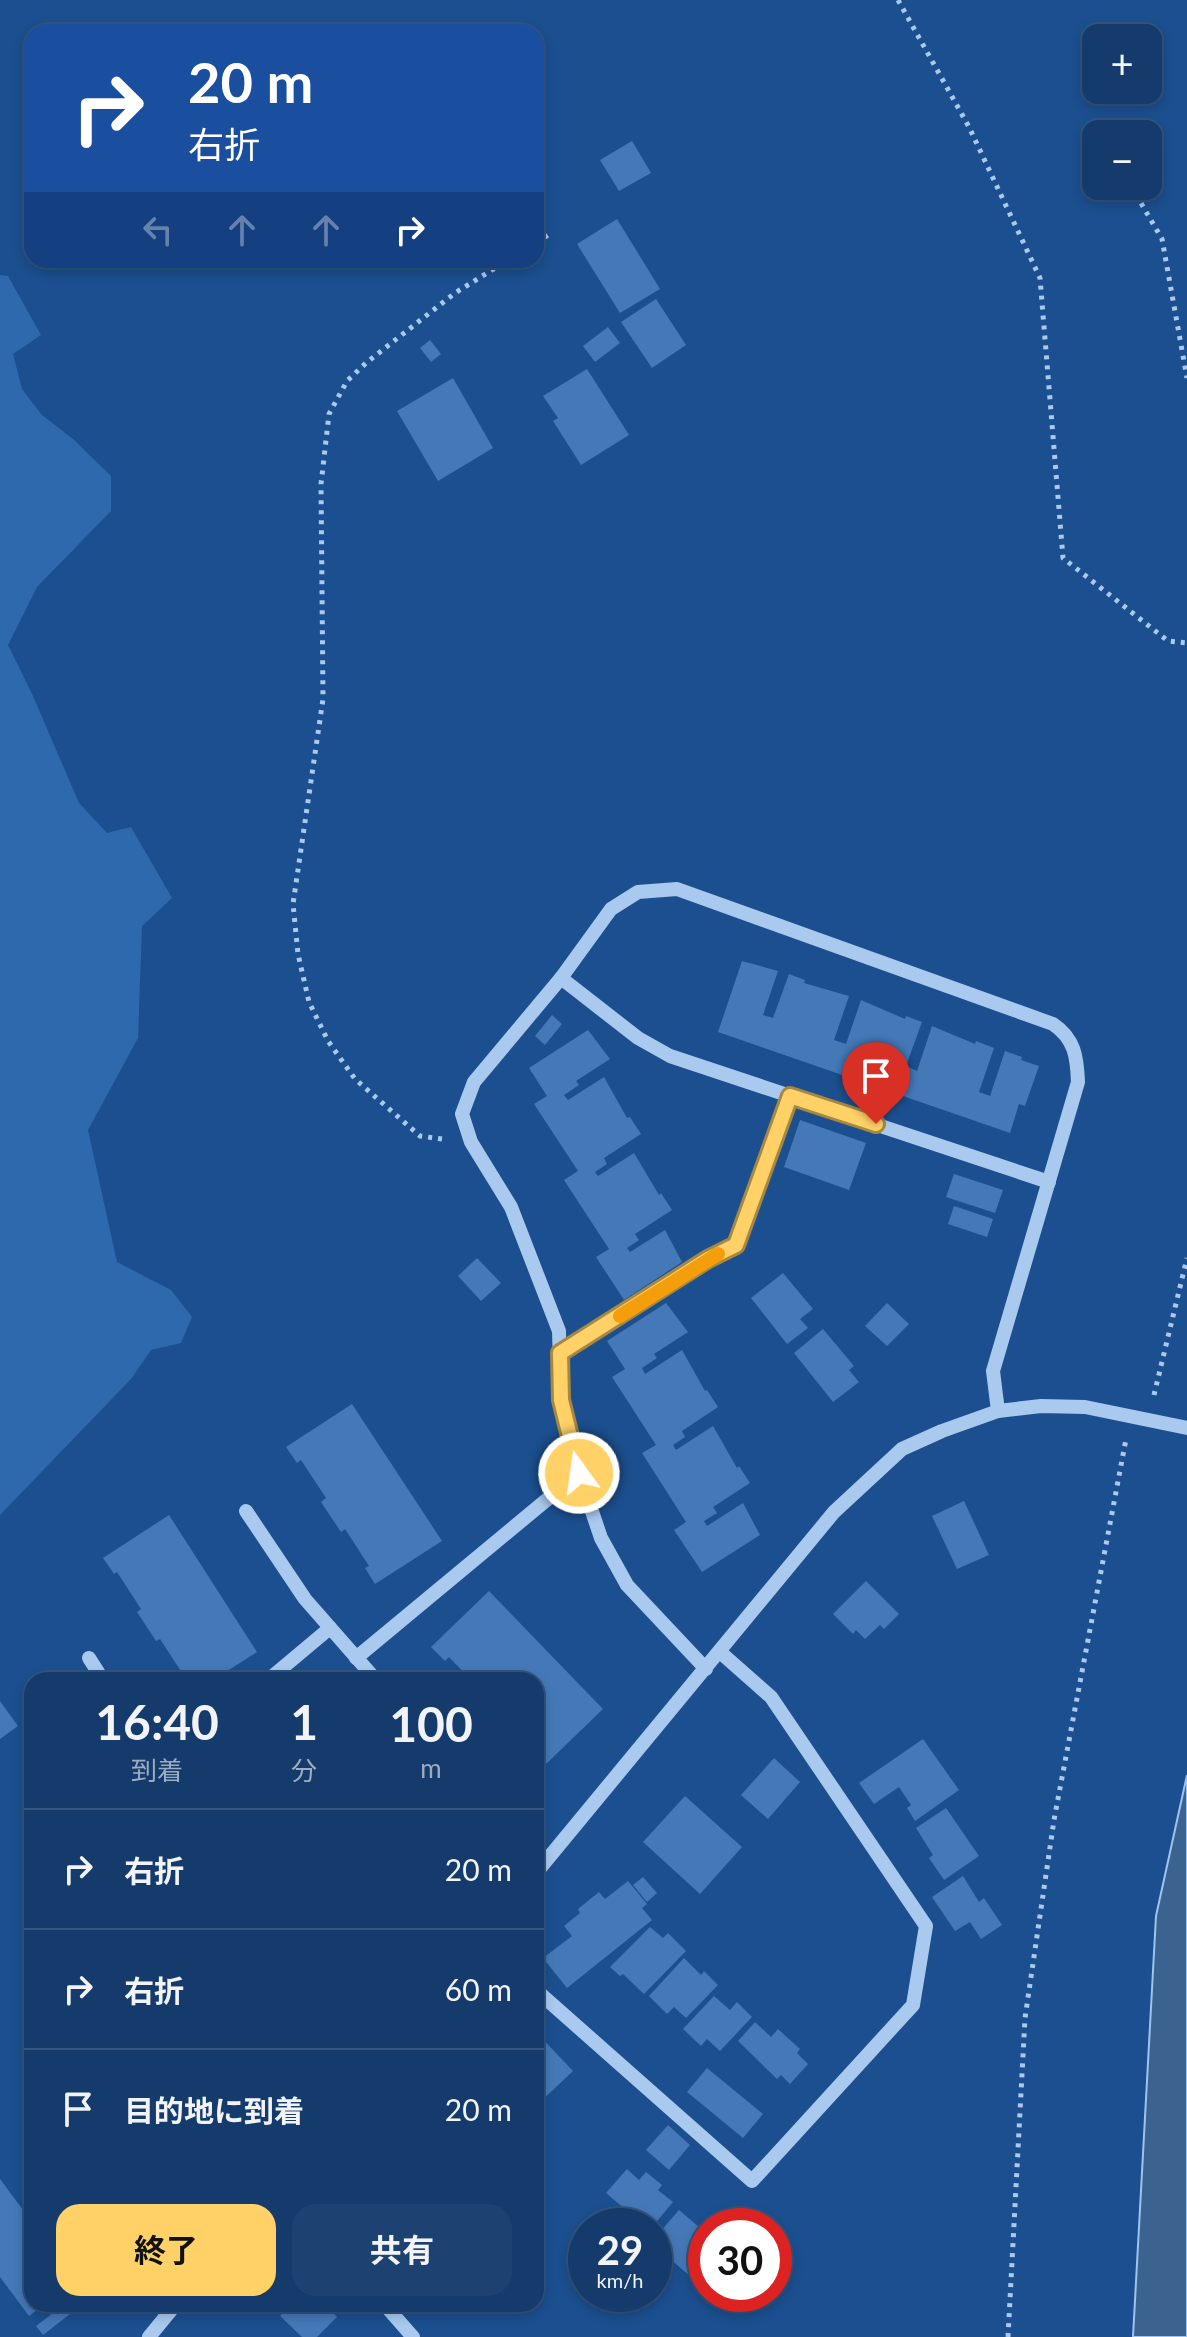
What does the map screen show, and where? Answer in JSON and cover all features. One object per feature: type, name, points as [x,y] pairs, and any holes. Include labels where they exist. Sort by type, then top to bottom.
[{"type":"street","points":[[706,1669],[627,1585],[601,1538],[579,1473],[561,1400],[559,1331],[511,1207],[471,1142],[462,1114],[474,1082],[561,978],[611,909],[638,892],[677,889],[1053,1024],[1067,1033],[1074,1047],[1078,1082],[993,1371],[998,1411]]},
{"type":"street","points":[[561,978],[638,1038],[670,1056],[1049,1182]]},
{"type":"street","points":[[560,1353],[708,1259],[736,1245],[790,1096]]},
{"type":"street","points":[[544,1857],[706,1669],[834,1512],[902,1449],[998,1411],[1041,1406],[1085,1407],[1187,1428]]},
{"type":"street","points":[[356,1658],[579,1473]]},
{"type":"street","points":[[246,1511],[305,1599],[369,1672]]},
{"type":"street","points":[[278,1672],[330,1628]]},
{"type":"street","points":[[544,1997],[752,2181],[913,2005],[926,1926],[771,1697],[720,1652]]},
{"type":"street","points":[[89,1658],[98,1672]]},
{"type":"street","points":[[149,2337],[169,2312]]},
{"type":"street","points":[[391,2312],[413,2337]]},
{"type":"path","points":[[898,0],[969,127],[1040,278],[1063,558],[1168,641],[1187,643]]},
{"type":"path","points":[[1139,200],[1162,239],[1187,378]]},
{"type":"path","points":[[544,238],[548,235]]},
{"type":"path","points":[[471,1142],[420,1136],[355,1079],[328,1041],[309,1002],[298,954],[293,904],[323,699],[321,484],[329,414],[347,381],[366,363],[455,293],[495,268]]},
{"type":"path","points":[[1148,1419],[1187,1258]]},
{"type":"path","points":[[1008,2337],[1025,2018],[1054,1820],[1129,1414]]},
{"type":"shaded area","points":[[0,275],[8,276],[41,335],[13,354],[22,389],[42,415],[73,439],[111,476],[111,511],[37,587],[8,645],[79,803],[107,833],[131,827],[172,898],[142,926],[138,1038],[88,1130],[117,1262],[171,1290],[192,1317],[181,1343],[151,1350],[131,1379],[0,1515]]},
{"type":"shaded area","points":[[1187,1775],[1187,2337],[1133,2337],[1156,1916]]},
{"type":"building","points":[[632,141],[651,173],[619,191],[600,160]]},
{"type":"building","points":[[617,219],[660,289],[620,313],[577,244]]},
{"type":"building","points":[[656,299],[686,345],[652,368],[621,322]]},
{"type":"building","points":[[608,327],[620,343],[595,362],[583,346]]},
{"type":"building","points":[[430,340],[441,354],[431,362],[420,348]]},
{"type":"building","points":[[587,369],[629,435],[581,465],[553,421],[558,418],[543,396]]},
{"type":"building","points":[[453,378],[493,448],[438,481],[397,411]]},
{"type":"building","points":[[742,961],[778,971],[763,1015],[773,1018],[789,974],[805,980],[804,983],[849,996],[834,1040],[846,1044],[861,1000],[905,1019],[906,1016],[922,1022],[906,1066],[917,1071],[932,1026],[975,1044],[976,1041],[994,1048],[979,1092],[990,1096],[1005,1051],[1039,1066],[1025,1106],[1019,1104],[1010,1133],[718,1032]]},
{"type":"building","points":[[552,1015],[562,1024],[545,1045],[535,1036]]},
{"type":"building","points":[[588,1030],[610,1059],[576,1081],[579,1085],[564,1095],[568,1100],[604,1077],[627,1118],[630,1117],[641,1134],[604,1158],[607,1164],[595,1172],[598,1176],[634,1153],[659,1195],[661,1193],[672,1210],[635,1234],[639,1240],[627,1248],[630,1252],[665,1230],[682,1262],[624,1300],[596,1257],[609,1249],[564,1180],[578,1171],[534,1104],[547,1096],[529,1068]]},
{"type":"building","points":[[800,1120],[866,1143],[849,1190],[784,1167]]},
{"type":"building","points":[[954,1174],[1003,1190],[995,1213],[946,1197]]},
{"type":"building","points":[[954,1206],[993,1219],[987,1237],[948,1224]]},
{"type":"building","points":[[477,1258],[501,1283],[481,1301],[458,1276]]},
{"type":"building","points":[[783,1273],[813,1309],[800,1319],[808,1328],[787,1344],[751,1298]]},
{"type":"building","points":[[666,1303],[688,1332],[654,1354],[657,1358],[642,1368],[645,1374],[682,1350],[705,1391],[718,1407],[682,1431],[685,1437],[673,1445],[676,1450],[713,1426],[737,1468],[739,1466],[750,1483],[713,1507],[717,1513],[704,1521],[707,1526],[743,1503],[760,1535],[702,1572],[674,1530],[686,1522],[642,1453],[656,1445],[612,1377],[625,1369],[607,1341]]},
{"type":"building","points":[[887,1303],[909,1324],[887,1346],[865,1326]]},
{"type":"building","points":[[823,1329],[854,1366],[849,1370],[859,1382],[833,1402],[794,1353]]},
{"type":"building","points":[[352,1404],[442,1541],[375,1584],[365,1568],[369,1566],[345,1529],[341,1532],[321,1502],[326,1498],[301,1460],[297,1463],[286,1447]]},
{"type":"building","points":[[964,1501],[989,1555],[957,1569],[932,1516]]},
{"type":"building","points":[[169,1515],[257,1652],[226,1672],[181,1672],[160,1639],[156,1641],[137,1612],[141,1609],[117,1572],[114,1574],[103,1558]]},
{"type":"building","points":[[866,1581],[899,1614],[884,1629],[880,1625],[865,1639],[856,1630],[853,1634],[833,1614]]},
{"type":"building","points":[[489,1591],[603,1709],[545,1765],[544,1672],[463,1672],[449,1657],[445,1661],[431,1647]]},
{"type":"building","points":[[0,1701],[18,1726],[0,1739]]},
{"type":"building","points":[[923,1739],[959,1790],[915,1821],[907,1808],[911,1805],[899,1787],[874,1804],[859,1783]]},
{"type":"building","points":[[774,1758],[800,1782],[768,1819],[741,1795]]},
{"type":"building","points":[[685,1796],[742,1847],[700,1894],[643,1842]]},
{"type":"building","points":[[946,1808],[979,1856],[944,1880],[929,1858],[933,1855],[916,1828]]},
{"type":"building","points":[[963,1876],[979,1902],[984,1898],[1002,1925],[981,1939],[970,1922],[955,1931],[932,1897]]},
{"type":"building","points":[[643,1877],[657,1893],[647,1902],[633,1885]]},
{"type":"building","points":[[628,1881],[647,1904],[642,1908],[652,1920],[567,1988],[544,1957],[572,1936],[564,1926],[580,1913],[578,1909],[599,1892],[605,1899]]},
{"type":"building","points":[[650,1927],[663,1938],[668,1933],[686,1951],[644,1994],[623,1974],[620,1976],[610,1967]]},
{"type":"building","points":[[684,1958],[701,1975],[704,1971],[718,1985],[686,2018],[674,2007],[667,2014],[649,1996]]},
{"type":"building","points":[[714,1996],[730,2010],[737,2002],[752,2017],[720,2051],[707,2039],[701,2046],[683,2029]]},
{"type":"building","points":[[755,2022],[771,2037],[778,2029],[800,2049],[797,2053],[808,2064],[790,2084],[781,2075],[777,2079],[738,2041]]},
{"type":"building","points":[[544,2040],[573,2071],[544,2098]]},
{"type":"building","points":[[707,2068],[763,2114],[743,2138],[687,2092]]},
{"type":"building","points":[[668,2125],[690,2145],[669,2170],[646,2150]]},
{"type":"building","points":[[627,2169],[639,2180],[646,2172],[662,2185],[658,2190],[673,2202],[668,2208],[624,2208],[606,2193]]},
{"type":"building","points":[[0,2179],[24,2211],[24,2309],[0,2277]]},
{"type":"building","points":[[679,2210],[688,2218],[688,2274],[672,2261],[672,2218]]},
{"type":"building","points":[[54,2312],[73,2312],[43,2335],[36,2326]]},
{"type":"building","points":[[284,2312],[332,2312],[337,2317],[317,2337],[302,2337],[280,2316]]},
{"type":"slow traffic","points":[[620,1316],[718,1254]]},
{"type":"route","points":[[579,1473],[561,1400],[560,1353],[708,1259],[736,1245],[790,1096],[876,1124]]}]
